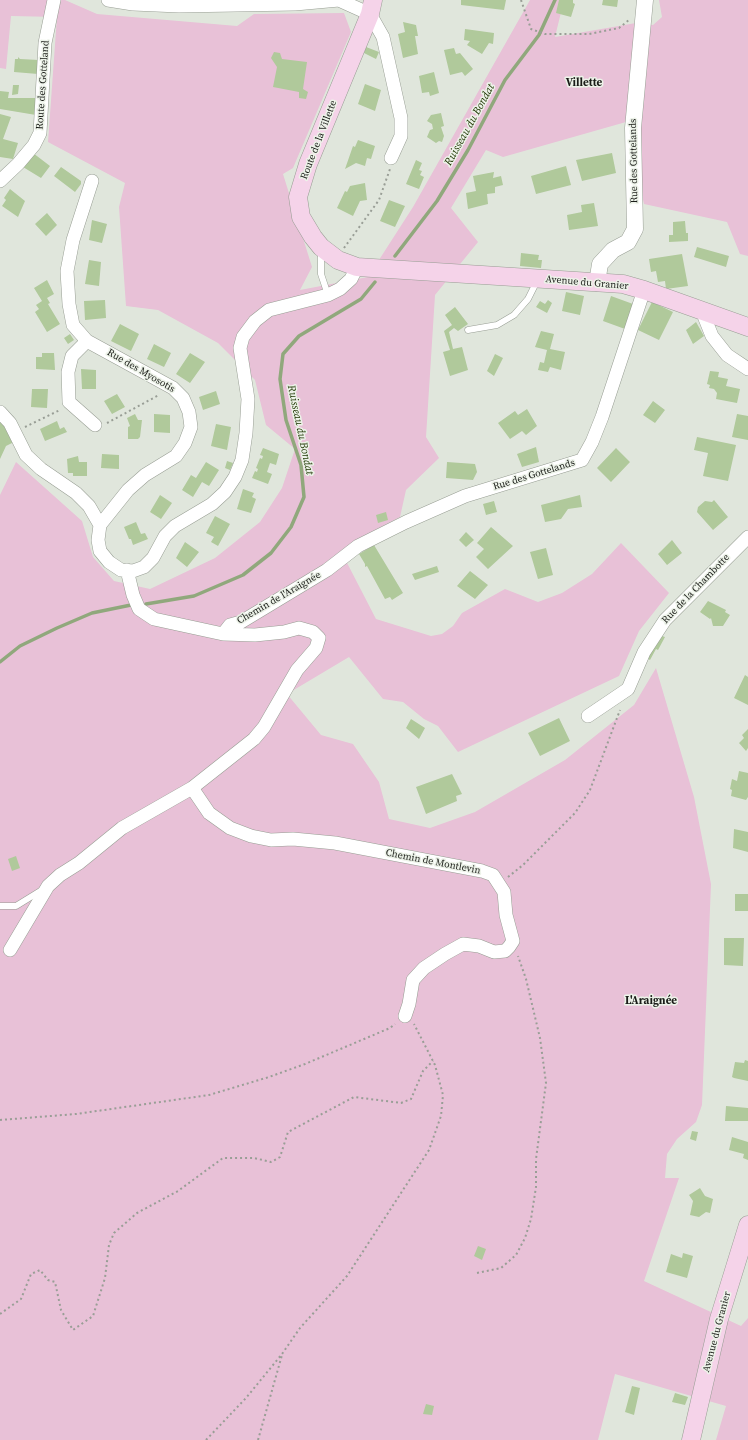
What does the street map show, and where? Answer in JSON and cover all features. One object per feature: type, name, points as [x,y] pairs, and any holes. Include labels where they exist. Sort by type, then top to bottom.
[{"type":"main road","name":"Route de la Villette","points":[[372,7],[308,164],[298,197],[301,217],[312,237],[321,247],[338,260],[356,267],[492,276]]},
{"type":"main road","name":"Avenue du Granier","points":[[492,276],[537,280],[623,284],[748,327]]},
{"type":"main road","name":"Avenue du Granier","points":[[691,1440],[720,1319],[748,1224]]},
{"type":"street","name":"Route des Gotteland","points":[[0,181],[30,150],[40,133],[45,43],[54,0]]},
{"type":"street","points":[[108,0],[134,4],[295,4],[339,0],[372,7],[383,37],[401,118],[401,136],[391,158]]},
{"type":"street","name":"Rue des Gottelands","points":[[597,283],[600,264],[613,250],[628,242],[635,229],[633,128],[644,7]]},
{"type":"street","name":"Rue des Myosotis","points":[[92,181],[73,240],[67,271],[69,304],[74,325],[87,341],[173,388],[183,398],[189,412],[190,427],[185,443],[176,456],[145,475],[128,490],[100,524]]},
{"type":"street","points":[[0,412],[10,423],[26,454],[41,469],[76,493],[89,506],[100,524],[98,540],[100,552],[109,562],[121,570],[133,571],[144,567],[153,558],[165,536],[175,526],[212,504],[225,492],[235,477],[242,460],[246,433],[248,399],[240,348],[243,337],[255,321],[269,310],[298,301],[328,295],[340,288],[351,279],[356,267]]},
{"type":"street","name":"Rue des Gottelands","points":[[406,522],[465,496],[582,460],[592,442],[602,417],[644,290]]},
{"type":"street","points":[[702,311],[712,336],[727,355],[748,369]]},
{"type":"street","points":[[87,341],[72,356],[68,372],[69,402],[95,426]]},
{"type":"street","name":"Chemin de l'Araignée","points":[[223,634],[230,625],[241,622],[327,570],[358,546],[406,522]]},
{"type":"street","name":"Rue de la Chambotte","points":[[588,716],[628,689],[644,652],[665,620],[748,537]]},
{"type":"street","points":[[8,950],[48,886],[60,875],[94,852],[122,828],[192,788],[254,739],[264,727],[297,670],[316,648],[319,638],[313,632],[299,628],[284,632],[255,635],[223,634],[154,619],[139,609],[133,595],[127,570]]},
{"type":"street","name":"Chemin de Montlevin","points":[[192,788],[209,813],[230,828],[251,836],[271,840],[293,838],[335,843],[391,853],[482,871],[493,876],[499,884]]},
{"type":"street","points":[[405,1016],[409,1004],[413,980],[424,968],[463,944],[479,946],[494,952],[504,951],[513,941],[506,915],[504,892],[499,884]]},
{"type":"lane","points":[[321,247],[321,274],[328,295]]},
{"type":"lane","points":[[468,330],[497,325],[514,315],[528,300],[537,280]]},
{"type":"lane","points":[[0,906],[16,906],[48,886]]},
{"type":"path","points":[[521,0],[531,29],[545,34],[589,34],[619,28],[644,7]]},
{"type":"path","points":[[338,260],[345,247],[379,200],[391,167],[391,158]]},
{"type":"path","points":[[95,426],[105,424],[173,388]]},
{"type":"path","points":[[14,432],[72,405]]},
{"type":"path","points":[[499,884],[523,865],[575,814],[590,790],[620,710]]},
{"type":"path","points":[[477,1273],[501,1268],[516,1255],[525,1238],[531,1219],[536,1187],[536,1159],[546,1083],[540,1038],[526,979],[513,941]]},
{"type":"path","points":[[0,1120],[76,1114],[209,1095],[269,1077],[305,1064],[390,1028],[405,1016],[416,1026],[433,1061],[443,1095],[441,1116],[429,1150],[347,1276],[300,1328],[282,1354],[246,1398],[206,1440]]},
{"type":"path","points":[[0,1314],[21,1299],[30,1274],[40,1270],[48,1280],[55,1282],[61,1310],[73,1330],[93,1316],[105,1278],[109,1245],[114,1233],[137,1213],[178,1191],[223,1158],[254,1158],[271,1162],[280,1157],[288,1132],[354,1097],[401,1103],[411,1099],[423,1071],[433,1061]]},
{"type":"path","points":[[258,1440],[282,1354]]},
{"type":"shaded area","points":[[0,0],[65,0],[97,14],[237,26],[254,14],[344,13],[351,32],[293,168],[283,174],[312,267],[300,290],[368,277],[413,207],[530,0],[564,0],[555,37],[636,23],[653,25],[662,17],[659,0],[748,0],[748,256],[740,254],[727,222],[644,204],[626,122],[503,157],[486,150],[451,208],[478,242],[435,295],[426,437],[439,458],[406,490],[400,517],[366,535],[338,554],[344,557],[376,619],[431,636],[442,634],[453,626],[462,613],[505,589],[538,602],[562,593],[592,574],[621,543],[669,593],[639,631],[619,676],[458,752],[438,726],[424,719],[403,702],[383,699],[349,657],[287,694],[321,735],[353,744],[379,782],[389,819],[430,828],[475,812],[565,760],[634,705],[656,668],[694,797],[711,884],[702,1105],[696,1122],[677,1139],[667,1154],[665,1178],[679,1178],[644,1281],[741,1326],[748,1318],[748,1440],[716,1440],[726,1406],[615,1374],[598,1440],[0,1440],[0,495],[16,462],[82,521],[93,557],[114,581],[150,589],[215,558],[260,522],[282,488],[295,449],[266,425],[255,380],[218,343],[158,310],[126,306],[119,207],[125,183],[48,142],[57,17],[11,16],[6,69],[0,68]]},
{"type":"building","points":[[461,0],[506,0],[504,10],[461,5]]},
{"type":"building","points":[[559,0],[573,0],[573,3],[575,4],[571,17],[556,13]]},
{"type":"building","points":[[603,0],[618,0],[617,7],[602,5]]},
{"type":"building","points":[[403,22],[416,25],[418,36],[415,36],[418,54],[403,58],[398,34],[405,32]]},
{"type":"building","points":[[465,29],[494,33],[493,44],[489,43],[482,54],[467,45],[470,41],[464,40]]},
{"type":"building","points":[[366,47],[379,52],[376,59],[364,53]]},
{"type":"building","points":[[454,48],[456,54],[460,53],[473,69],[465,76],[462,72],[450,75],[444,50]]},
{"type":"building","points":[[274,52],[280,53],[282,59],[307,62],[303,89],[308,92],[306,99],[299,98],[299,92],[273,87],[277,67],[271,58]]},
{"type":"building","points":[[18,57],[20,59],[39,60],[38,74],[14,72],[15,59],[18,59]]},
{"type":"building","points":[[434,72],[439,93],[430,96],[429,92],[422,93],[419,76]]},
{"type":"building","points":[[365,84],[381,90],[375,111],[358,104]]},
{"type":"building","points":[[13,85],[19,85],[18,94],[12,95]]},
{"type":"building","points":[[0,91],[9,92],[8,98],[36,98],[36,115],[0,109]]},
{"type":"building","points":[[441,113],[444,126],[441,127],[444,136],[442,142],[439,141],[436,143],[427,137],[430,130],[433,129],[432,124],[427,121],[431,115]]},
{"type":"building","points":[[0,114],[11,117],[3,139],[18,143],[13,159],[0,157]]},
{"type":"building","points":[[358,140],[375,146],[371,159],[367,158],[365,166],[356,163],[345,169],[353,146],[355,147]]},
{"type":"building","points":[[33,153],[50,166],[41,178],[23,167]]},
{"type":"building","points":[[612,153],[616,173],[582,181],[576,160]]},
{"type":"building","points":[[416,160],[422,163],[419,170],[422,171],[420,175],[424,177],[419,189],[406,184]]},
{"type":"building","points":[[566,166],[571,185],[536,194],[531,176]]},
{"type":"building","points":[[61,167],[81,181],[81,184],[75,192],[54,176]]},
{"type":"building","points":[[494,172],[493,178],[501,176],[503,185],[495,187],[495,193],[487,194],[488,204],[468,209],[466,193],[476,191],[473,176]]},
{"type":"building","points":[[365,183],[367,200],[360,201],[353,216],[337,208],[345,191],[347,192],[350,186]]},
{"type":"building","points":[[10,189],[25,201],[18,217],[2,206],[6,200],[4,198]]},
{"type":"building","points":[[389,200],[405,206],[395,227],[380,221]]},
{"type":"building","points":[[594,203],[598,226],[569,230],[567,215],[582,212],[581,205]]},
{"type":"building","points":[[47,213],[57,225],[46,236],[35,224]]},
{"type":"building","points":[[92,220],[107,224],[102,243],[89,240]]},
{"type":"building","points":[[685,221],[688,241],[669,242],[669,235],[673,235],[673,222]]},
{"type":"building","points":[[697,247],[729,256],[726,267],[694,257]]},
{"type":"building","points":[[521,253],[539,255],[538,260],[542,260],[541,268],[520,266]]},
{"type":"building","points":[[682,254],[688,286],[666,289],[665,281],[658,282],[656,271],[651,272],[649,259]]},
{"type":"building","points":[[89,260],[101,262],[99,286],[85,284]]},
{"type":"building","points":[[47,280],[54,294],[47,298],[50,303],[48,304],[60,324],[47,332],[35,312],[39,309],[36,305],[42,301],[34,288]]},
{"type":"building","points":[[566,292],[584,296],[580,315],[562,311]]},
{"type":"building","points":[[611,296],[633,304],[625,329],[603,321]]},
{"type":"building","points":[[105,300],[106,318],[85,320],[84,301]]},
{"type":"building","points":[[548,300],[552,303],[547,313],[536,307],[540,301],[545,304]]},
{"type":"building","points":[[652,302],[673,312],[659,340],[638,330]]},
{"type":"building","points":[[455,307],[468,324],[458,331],[454,328],[449,332],[453,349],[462,347],[468,370],[450,376],[443,352],[450,350],[444,331],[452,325],[445,315]]},
{"type":"building","points":[[696,322],[704,336],[693,344],[686,330]]},
{"type":"building","points":[[120,324],[139,334],[131,351],[111,341]]},
{"type":"building","points":[[541,331],[554,334],[550,349],[565,352],[561,370],[550,367],[548,372],[538,370],[540,362],[544,363],[547,350],[535,347]]},
{"type":"building","points":[[70,334],[74,340],[68,344],[64,338]]},
{"type":"building","points":[[154,344],[171,353],[164,367],[147,359]]},
{"type":"building","points":[[42,353],[54,353],[55,370],[36,369],[36,357],[42,357]]},
{"type":"building","points":[[190,353],[205,362],[190,383],[176,374]]},
{"type":"building","points":[[495,354],[503,358],[494,376],[487,371]]},
{"type":"building","points":[[81,369],[96,370],[96,389],[82,389]]},
{"type":"building","points":[[710,371],[719,372],[718,377],[728,379],[726,386],[740,389],[737,403],[716,399],[717,393],[714,389],[709,388],[710,385],[707,384]]},
{"type":"building","points":[[32,389],[48,389],[47,408],[31,407]]},
{"type":"building","points":[[216,391],[220,404],[203,410],[199,397]]},
{"type":"building","points":[[117,394],[125,407],[112,414],[104,401]]},
{"type":"building","points":[[653,401],[665,410],[655,423],[643,415]]},
{"type":"building","points":[[527,409],[537,426],[526,435],[522,431],[510,439],[498,423],[515,411],[518,415]]},
{"type":"building","points":[[135,414],[138,420],[142,420],[140,437],[138,439],[128,439],[128,427],[130,426],[127,418]]},
{"type":"building","points":[[154,414],[170,415],[170,433],[154,432]]},
{"type":"building","points":[[737,414],[748,416],[748,440],[732,437]]},
{"type":"building","points":[[0,418],[14,442],[6,446],[0,459]]},
{"type":"building","points":[[57,421],[60,429],[64,427],[67,432],[45,441],[40,429]]},
{"type":"building","points":[[216,424],[231,427],[227,450],[211,446]]},
{"type":"building","points":[[697,437],[736,445],[728,481],[703,476],[708,453],[694,450]]},
{"type":"building","points":[[536,447],[539,462],[522,467],[517,454]]},
{"type":"building","points":[[263,448],[279,454],[276,465],[270,463],[267,472],[272,474],[268,484],[252,478],[255,471],[257,472],[258,469],[256,468],[260,458],[262,459],[263,456],[260,455]]},
{"type":"building","points":[[616,448],[630,462],[611,482],[597,468]]},
{"type":"building","points":[[102,454],[119,455],[119,469],[101,468]]},
{"type":"building","points":[[78,456],[79,462],[87,462],[87,476],[73,476],[73,473],[68,473],[67,459]]},
{"type":"building","points":[[227,461],[233,463],[230,470],[225,468]]},
{"type":"building","points":[[206,462],[219,470],[209,486],[202,482],[193,497],[182,490],[191,475],[196,478]]},
{"type":"building","points":[[447,462],[475,464],[477,472],[473,480],[446,478]]},
{"type":"building","points":[[243,489],[254,493],[252,497],[256,499],[251,513],[237,509]]},
{"type":"building","points":[[160,495],[172,503],[161,519],[150,512]]},
{"type":"building","points":[[580,495],[582,507],[568,509],[561,519],[545,522],[541,505]]},
{"type":"building","points":[[714,500],[728,517],[713,530],[697,512],[698,507],[705,501],[712,502]]},
{"type":"building","points":[[494,501],[497,512],[486,515],[483,504]]},
{"type":"building","points":[[386,512],[388,520],[378,523],[376,515]]},
{"type":"building","points":[[215,516],[230,524],[218,546],[211,542],[214,537],[206,533]]},
{"type":"building","points":[[136,522],[141,534],[145,533],[148,539],[133,545],[124,527]]},
{"type":"building","points":[[491,527],[513,546],[488,569],[476,557],[484,549],[477,543]]},
{"type":"building","points":[[466,532],[474,540],[466,547],[459,540]]},
{"type":"building","points":[[672,540],[682,553],[667,565],[658,554]]},
{"type":"building","points":[[185,542],[199,552],[187,567],[176,558]]},
{"type":"building","points":[[374,545],[403,593],[392,600],[390,597],[385,599],[367,566],[365,567],[365,564],[359,554]]},
{"type":"building","points":[[546,548],[553,575],[538,579],[530,552]]},
{"type":"building","points":[[437,566],[439,572],[415,580],[412,574]]},
{"type":"building","points":[[470,571],[488,585],[475,599],[457,586]]},
{"type":"building","points":[[708,601],[726,610],[725,612],[730,615],[723,626],[713,626],[711,618],[710,619],[700,612]]},
{"type":"building","points":[[656,634],[665,637],[658,650],[656,649],[650,660],[643,656]]},
{"type":"building","points":[[745,675],[748,677],[748,705],[734,698]]},
{"type":"building","points":[[559,718],[570,741],[540,756],[528,733]]},
{"type":"building","points":[[411,719],[425,728],[419,739],[406,728]]},
{"type":"building","points":[[748,729],[748,748],[746,751],[739,743],[744,738],[742,735]]},
{"type":"building","points":[[739,771],[748,773],[748,797],[746,800],[731,796],[732,790],[730,789],[732,779],[737,781]]},
{"type":"building","points":[[452,774],[462,794],[456,796],[457,801],[426,814],[416,787]]},
{"type":"building","points":[[734,829],[748,832],[748,852],[733,848]]},
{"type":"building","points":[[16,856],[20,868],[12,871],[8,859]]},
{"type":"building","points":[[735,894],[748,894],[748,911],[735,911]]},
{"type":"building","points":[[724,938],[744,938],[743,966],[724,965]]},
{"type":"building","points":[[745,1060],[748,1061],[748,1081],[732,1077],[735,1062],[744,1063]]},
{"type":"building","points":[[726,1106],[748,1108],[748,1121],[725,1121]]},
{"type":"building","points":[[692,1131],[698,1132],[696,1141],[690,1139]]},
{"type":"building","points":[[732,1137],[748,1142],[748,1160],[743,1158],[744,1154],[729,1150]]},
{"type":"building","points":[[700,1188],[705,1196],[713,1199],[710,1213],[706,1212],[699,1217],[690,1215],[693,1201],[689,1195]]},
{"type":"building","points":[[478,1246],[486,1249],[482,1260],[474,1256]]},
{"type":"building","points":[[683,1253],[693,1256],[687,1278],[666,1272],[671,1254],[682,1258]]},
{"type":"building","points":[[632,1386],[640,1388],[634,1415],[625,1412]]},
{"type":"building","points":[[675,1393],[688,1397],[685,1405],[672,1402]]},
{"type":"building","points":[[426,1404],[434,1406],[432,1415],[423,1414]]},
{"type":"waterway","name":"Ruisseau du Bondat","points":[[395,256],[437,201],[468,150],[505,80],[539,35],[555,0]]},
{"type":"waterway","name":"Ruisseau du Bondat","points":[[146,604],[194,596],[243,575],[271,553],[291,527],[304,497],[301,465],[286,420],[280,379],[283,354],[299,336],[361,299],[375,282]]},
{"type":"waterway","name":"Ruisseau du Bondat","points":[[0,662],[20,646],[57,628],[92,613],[131,605]]},
{"type":"district","name":"Villette","points":[[584,83]]},
{"type":"district","name":"L'Araignée","points":[[651,1001]]}]
